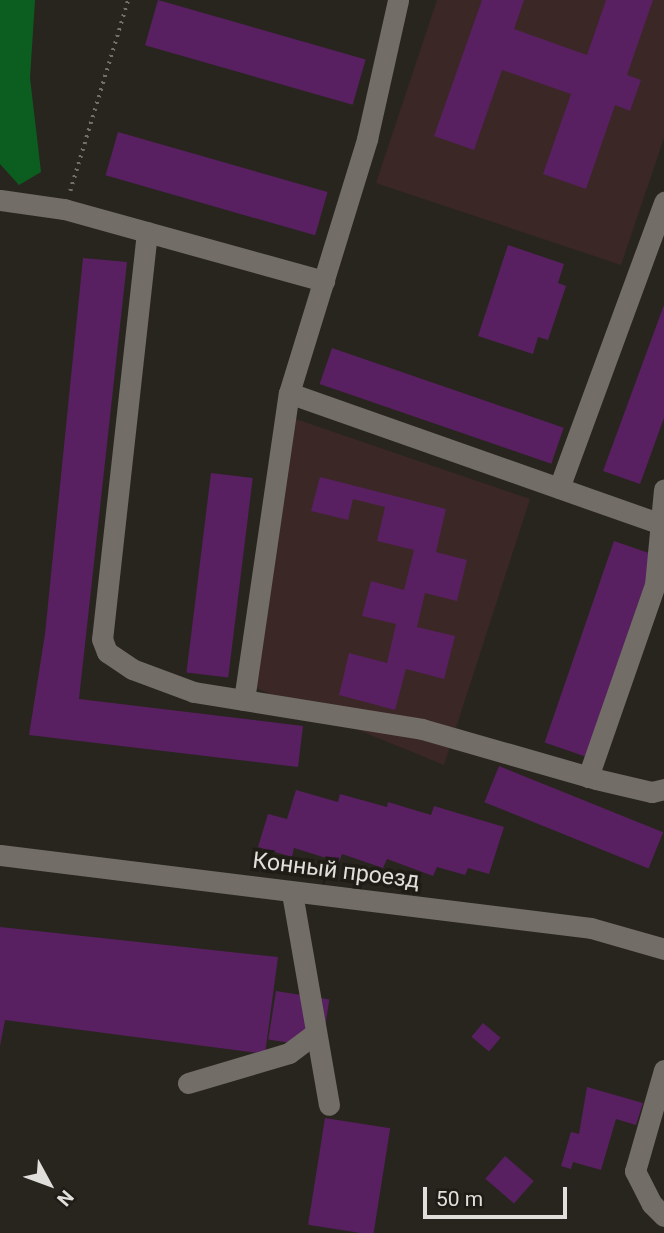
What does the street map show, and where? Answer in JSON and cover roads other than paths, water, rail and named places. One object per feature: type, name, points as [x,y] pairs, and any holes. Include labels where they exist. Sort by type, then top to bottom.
[{"type":"street","points":[[244,700],[289,393],[366,139],[398,0]]},
{"type":"street","points":[[0,200],[64,209],[324,281]]},
{"type":"street","points":[[559,488],[664,203]]},
{"type":"street","points":[[146,232],[102,639],[107,652],[132,669],[194,691],[422,729],[588,777],[652,792],[664,789]]},
{"type":"street","points":[[289,393],[659,523]]},
{"type":"street","points":[[588,777],[655,585],[664,489]]},
{"type":"street","name":"Конный проезд","points":[[0,855],[591,928],[664,949]]},
{"type":"street","points":[[292,893],[329,1105]]},
{"type":"street","points":[[188,1083],[289,1053],[316,1033]]},
{"type":"street","points":[[664,1070],[635,1171],[664,1216]]}]
